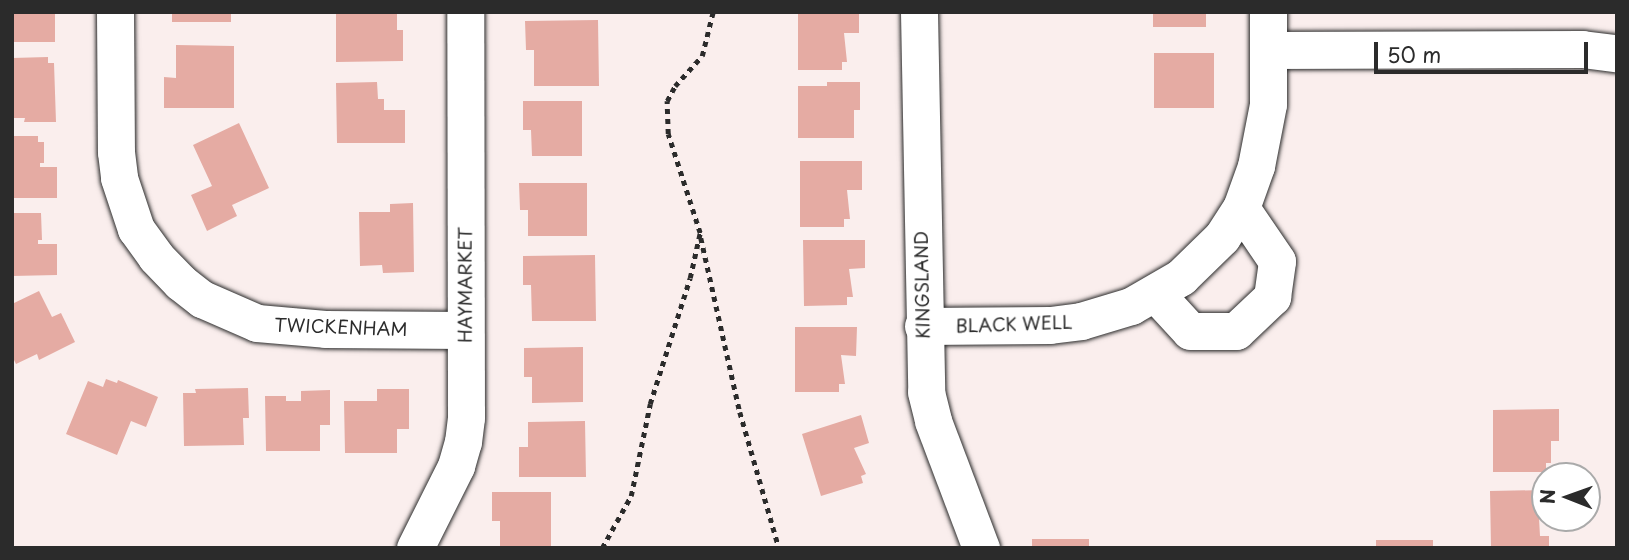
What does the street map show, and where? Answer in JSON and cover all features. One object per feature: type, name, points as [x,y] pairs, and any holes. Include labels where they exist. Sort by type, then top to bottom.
[{"type":"street","name":"TWICKENHAM","points":[[115,12],[116,152],[120,178],[136,229],[156,257],[180,282],[201,299],[257,323],[325,329],[465,330]]},
{"type":"street","name":"HAYMARKET","points":[[415,548],[456,466],[463,442],[465,12]]},
{"type":"street","name":"KINGSLAND","points":[[919,12],[926,392],[933,421],[981,548]]},
{"type":"street","name":"BLACK WELL","points":[[923,326],[1051,325],[1082,321],[1105,316],[1156,294],[1181,278],[1222,237],[1241,208],[1264,137],[1269,50],[1268,12]]},
{"type":"street","points":[[1269,50],[1581,49],[1617,53]]},
{"type":"street","points":[[1156,294],[1190,331],[1236,331],[1272,297],[1277,261],[1241,208]]},
{"type":"path","points":[[713,12],[702,56],[675,86],[667,101],[668,134],[700,233],[740,412],[779,548]]},
{"type":"path","points":[[603,548],[631,496],[650,404],[690,278],[700,233]]},
{"type":"building","points":[[12,12],[55,12],[55,42],[12,42]]},
{"type":"building","points":[[172,12],[231,12],[231,22],[172,22]]},
{"type":"building","points":[[336,12],[397,12],[397,30],[403,30],[403,61],[336,62]]},
{"type":"building","points":[[798,12],[859,12],[859,33],[844,33],[847,62],[842,62],[842,70],[798,70]]},
{"type":"building","points":[[1153,12],[1206,12],[1206,27],[1153,27]]},
{"type":"building","points":[[598,20],[599,86],[534,86],[534,50],[526,50],[525,21]]},
{"type":"building","points":[[176,45],[234,46],[234,108],[164,108],[164,77],[176,78]]},
{"type":"building","points":[[1154,53],[1214,53],[1214,108],[1154,108]]},
{"type":"building","points":[[48,57],[48,63],[54,63],[56,122],[24,122],[25,118],[12,118],[12,58]]},
{"type":"building","points":[[377,82],[378,99],[384,99],[384,110],[405,110],[405,143],[337,143],[336,83]]},
{"type":"building","points":[[827,82],[860,82],[860,110],[854,110],[854,138],[798,138],[798,86],[827,86]]},
{"type":"building","points":[[523,101],[582,101],[582,156],[532,156],[531,130],[523,130]]},
{"type":"building","points":[[239,123],[269,188],[232,205],[237,216],[207,231],[191,195],[212,186],[193,145]]},
{"type":"building","points":[[12,136],[38,136],[38,142],[44,142],[44,163],[40,163],[40,167],[57,167],[57,198],[12,198]]},
{"type":"building","points":[[800,161],[862,161],[862,190],[847,190],[850,219],[844,219],[844,227],[800,227]]},
{"type":"building","points":[[519,183],[587,183],[587,236],[528,236],[528,210],[520,210]]},
{"type":"building","points":[[413,203],[414,272],[383,273],[382,265],[360,266],[359,212],[390,212],[390,204]]},
{"type":"building","points":[[12,213],[41,213],[42,240],[38,240],[38,244],[57,244],[57,275],[12,276]]},
{"type":"building","points":[[803,240],[865,240],[865,268],[849,269],[853,297],[847,297],[847,305],[804,306]]},
{"type":"building","points":[[595,255],[596,321],[532,321],[531,285],[523,285],[523,256]]},
{"type":"building","points":[[39,291],[52,317],[61,313],[75,342],[39,360],[37,354],[16,364],[12,356],[12,304]]},
{"type":"building","points":[[795,327],[857,327],[856,356],[841,355],[845,384],[839,384],[839,392],[795,392]]},
{"type":"building","points":[[583,347],[583,402],[532,403],[532,377],[524,377],[524,348]]},
{"type":"building","points":[[106,379],[117,383],[118,380],[158,397],[146,427],[131,421],[117,455],[66,434],[88,381],[103,387]]},
{"type":"building","points":[[248,388],[249,418],[243,418],[244,445],[184,446],[183,393],[196,393],[195,389]]},
{"type":"building","points":[[377,389],[409,389],[409,429],[397,429],[397,453],[345,453],[344,401],[377,401]]},
{"type":"building","points":[[330,390],[330,425],[320,425],[320,451],[266,451],[265,396],[286,396],[286,401],[301,401],[301,391]]},
{"type":"building","points":[[1559,409],[1559,441],[1551,441],[1551,462],[1531,462],[1531,472],[1493,472],[1493,410]]},
{"type":"building","points":[[861,415],[869,443],[854,448],[866,474],[861,476],[863,483],[821,496],[802,434]]},
{"type":"building","points":[[585,421],[586,477],[519,477],[519,447],[528,447],[528,422]]},
{"type":"building","points":[[1531,490],[1531,532],[1549,536],[1549,548],[1491,548],[1490,491]]},
{"type":"building","points":[[492,492],[551,492],[551,547],[500,547],[500,521],[492,521]]},
{"type":"building","points":[[1032,539],[1089,539],[1089,548],[1032,548]]},
{"type":"building","points":[[1376,540],[1433,540],[1433,548],[1376,548]]}]
